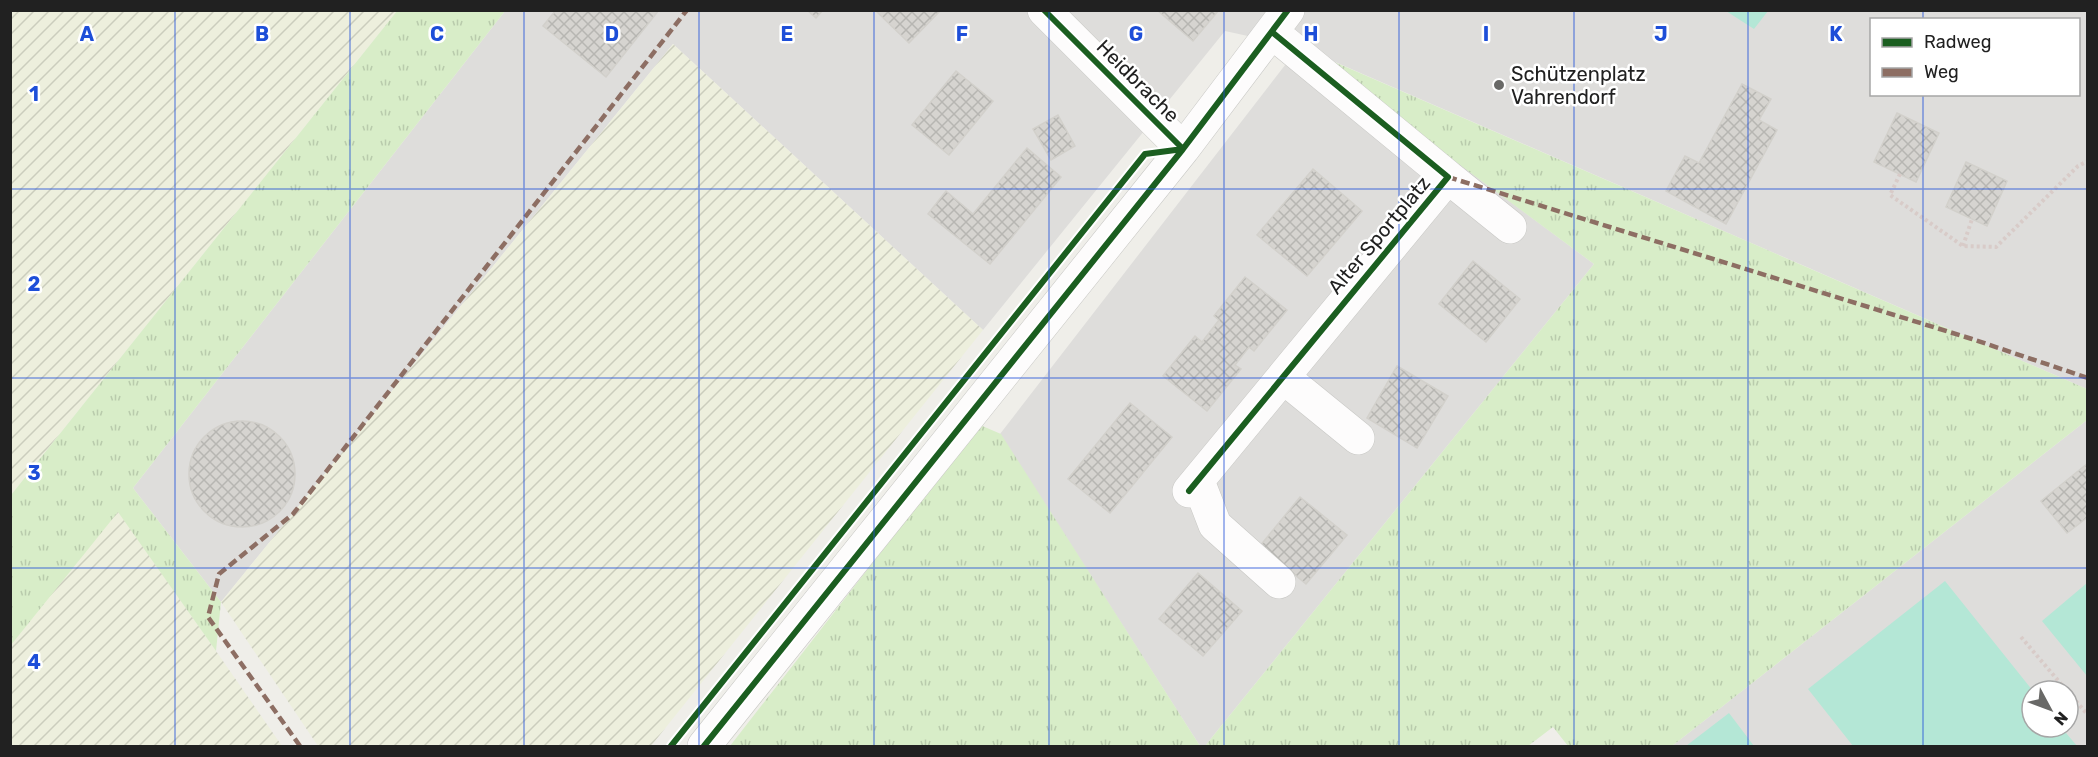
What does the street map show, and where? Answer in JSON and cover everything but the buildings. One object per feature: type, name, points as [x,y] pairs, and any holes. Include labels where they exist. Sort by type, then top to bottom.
[{"type":"street","name":"Heidbrache","points":[[1044,10],[1183,149]]},
{"type":"street","points":[[704,747],[1183,149],[1280,21]]},
{"type":"street","name":"Alter Sportplatz","points":[[1279,582],[1215,525],[1194,486],[1449,177],[1280,21]]},
{"type":"street","points":[[1449,177],[1510,227]]},
{"type":"street","points":[[1283,377],[1358,438]]},
{"type":"path","points":[[1900,174],[1890,195],[1963,246],[1996,247],[2078,166],[2088,161]]},
{"type":"path","points":[[1963,246],[1972,219]]},
{"type":"path","points":[[2021,637],[2056,679]]},
{"type":"shaded area","points":[[505,11],[2087,11],[2087,389],[1303,48],[1594,264],[1205,746],[1200,746],[1000,434],[1299,47],[1225,31],[983,330],[673,44],[221,602],[133,488]]},
{"type":"shaded area","points":[[2087,420],[2087,746],[1672,746]]},
{"type":"green space","points":[[11,11],[397,11],[11,495]]},
{"type":"green space","points":[[397,11],[505,11],[133,488],[221,602],[216,651],[118,512],[11,645],[11,495]]},
{"type":"green space","points":[[1726,11],[1768,11],[1754,29]]},
{"type":"green space","points":[[673,44],[983,330],[651,746],[318,746],[221,602]]},
{"type":"green space","points":[[1300,47],[2087,389],[2087,420],[1672,746],[1568,746],[1553,727],[1528,746],[1205,746],[1594,264]]},
{"type":"green space","points":[[980,425],[1001,434],[1200,746],[730,746]]},
{"type":"green space","points":[[118,511],[282,746],[11,746],[10,645]]},
{"type":"green space","points":[[1945,581],[2023,679],[2020,679],[2020,739],[2071,739],[2077,746],[1853,746],[1808,689]]},
{"type":"green space","points":[[2087,583],[2087,676],[2042,621]]},
{"type":"green space","points":[[1729,713],[1754,746],[1686,746]]},
{"type":"marked path","points":[[300,746],[208,617],[219,574],[293,514],[687,10]]},
{"type":"marked path","points":[[1448,177],[1972,339],[2088,378]]},
{"type":"cycle path","points":[[1044,10],[1183,149]]},
{"type":"cycle path","points":[[704,746],[1183,149],[1288,10]]},
{"type":"cycle path","points":[[1189,491],[1448,177],[1272,32]]},
{"type":"cycle path","points":[[671,746],[1145,154],[1183,149]]},
{"type":"place","name":"Schützenplatz Vahrendorf","points":[[1499,85]]}]
